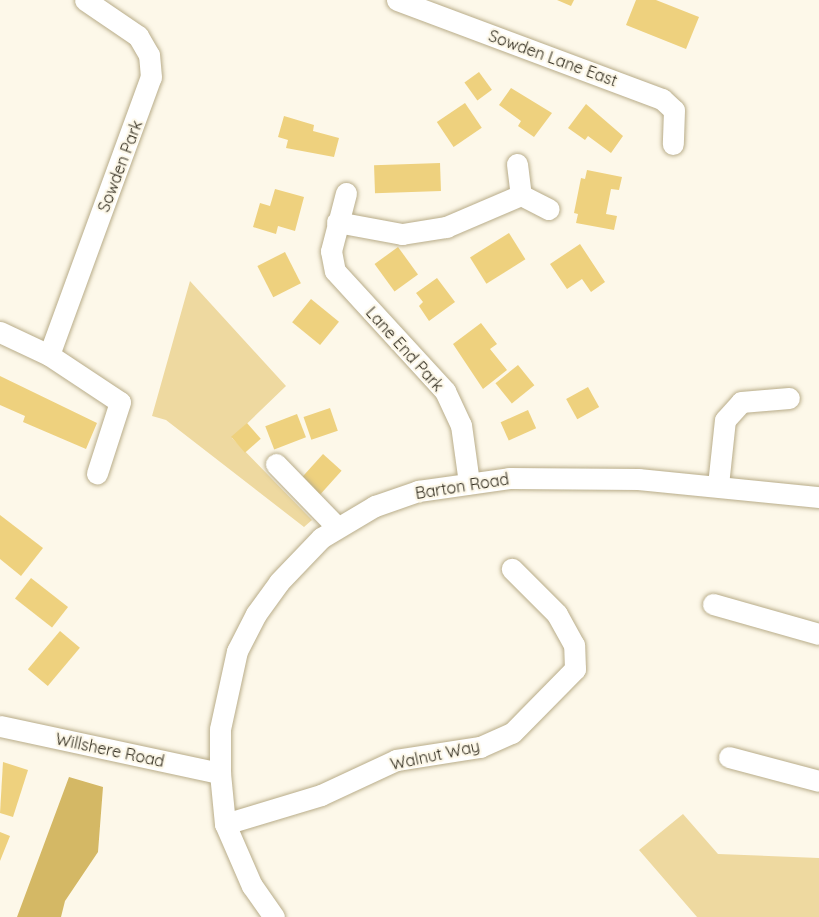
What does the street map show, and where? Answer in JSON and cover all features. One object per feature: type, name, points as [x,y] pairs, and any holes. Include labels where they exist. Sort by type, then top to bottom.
[{"type":"street","name":"Sowden Park","points":[[49,355],[151,77],[149,55],[138,36],[85,0]]},
{"type":"street","name":"Sowden Lane East","points":[[397,0],[662,99],[674,110],[673,144]]},
{"type":"street","points":[[517,164],[521,195]]},
{"type":"street","name":"Lane End Park","points":[[346,193],[331,251],[335,271],[445,391],[460,425],[469,483]]},
{"type":"street","points":[[337,222],[402,234],[446,227],[521,195],[549,209]]},
{"type":"street","points":[[0,332],[49,355],[120,402],[97,473]]},
{"type":"street","points":[[718,484],[725,420],[741,402],[789,398]]},
{"type":"street","points":[[276,464],[338,527]]},
{"type":"street","name":"Barton Road","points":[[274,917],[252,886],[225,824],[220,773],[220,729],[237,651],[279,582],[321,538],[375,506],[418,491],[509,478],[718,484],[819,497]]},
{"type":"street","name":"Walnut Way","points":[[225,824],[321,795],[396,760],[480,747],[512,733],[575,669],[574,645],[557,614],[512,569]]},
{"type":"street","points":[[713,604],[819,634]]},
{"type":"street","name":"Willshere Road","points":[[0,726],[220,773]]},
{"type":"street","points":[[729,757],[819,781]]},
{"type":"shaded area","points":[[190,281],[286,386],[232,438],[312,520],[304,527],[166,420],[152,416]]},
{"type":"shaded area","points":[[69,777],[103,787],[98,852],[65,901],[61,917],[17,917]]},
{"type":"shaded area","points":[[683,814],[718,854],[819,858],[819,917],[697,917],[639,850]]},
{"type":"building","points":[[557,0],[574,0],[571,6]]},
{"type":"building","points":[[636,0],[656,0],[699,17],[686,49],[626,25]]},
{"type":"building","points":[[479,72],[492,90],[477,100],[464,83]]},
{"type":"building","points":[[511,88],[552,113],[534,137],[518,126],[521,121],[499,105]]},
{"type":"building","points":[[465,103],[482,128],[454,147],[437,122]]},
{"type":"building","points":[[586,104],[623,136],[611,153],[588,136],[585,140],[568,128]]},
{"type":"building","points":[[284,116],[314,125],[313,131],[339,138],[334,157],[286,148],[288,140],[278,137]]},
{"type":"building","points":[[440,163],[441,191],[375,193],[374,165]]},
{"type":"building","points":[[587,170],[622,177],[619,190],[611,189],[606,214],[617,216],[614,230],[576,223],[578,214],[574,213],[581,178],[585,179]]},
{"type":"building","points":[[275,189],[304,197],[295,231],[278,226],[276,234],[253,227],[260,203],[270,206]]},
{"type":"building","points":[[509,233],[525,259],[486,284],[470,257]]},
{"type":"building","points":[[580,244],[605,282],[591,292],[582,279],[567,289],[550,264]]},
{"type":"building","points":[[398,247],[418,275],[395,292],[375,264]]},
{"type":"building","points":[[285,252],[301,283],[273,297],[257,266]]},
{"type":"building","points":[[437,278],[455,302],[429,321],[419,306],[423,302],[416,293]]},
{"type":"building","points":[[311,299],[339,322],[320,345],[292,322]]},
{"type":"building","points":[[481,323],[497,344],[490,349],[507,370],[483,389],[453,344]]},
{"type":"building","points":[[518,365],[534,385],[512,403],[495,383]]},
{"type":"building","points":[[0,376],[97,423],[86,449],[23,422],[25,416],[0,405]]},
{"type":"building","points":[[588,387],[599,407],[577,419],[566,399]]},
{"type":"building","points":[[330,408],[338,431],[311,440],[304,417]]},
{"type":"building","points":[[528,410],[536,428],[509,440],[501,422]]},
{"type":"building","points":[[297,414],[306,437],[274,450],[265,426]]},
{"type":"building","points":[[247,423],[261,439],[245,453],[231,437]]},
{"type":"building","points":[[323,454],[342,471],[319,496],[300,479]]},
{"type":"building","points":[[0,515],[43,548],[21,576],[0,559]]},
{"type":"building","points":[[31,578],[68,607],[52,627],[15,598]]},
{"type":"building","points":[[60,631],[80,648],[48,686],[28,669]]},
{"type":"building","points":[[3,762],[28,770],[13,817],[0,813]]},
{"type":"building","points":[[0,832],[10,836],[0,861]]}]
